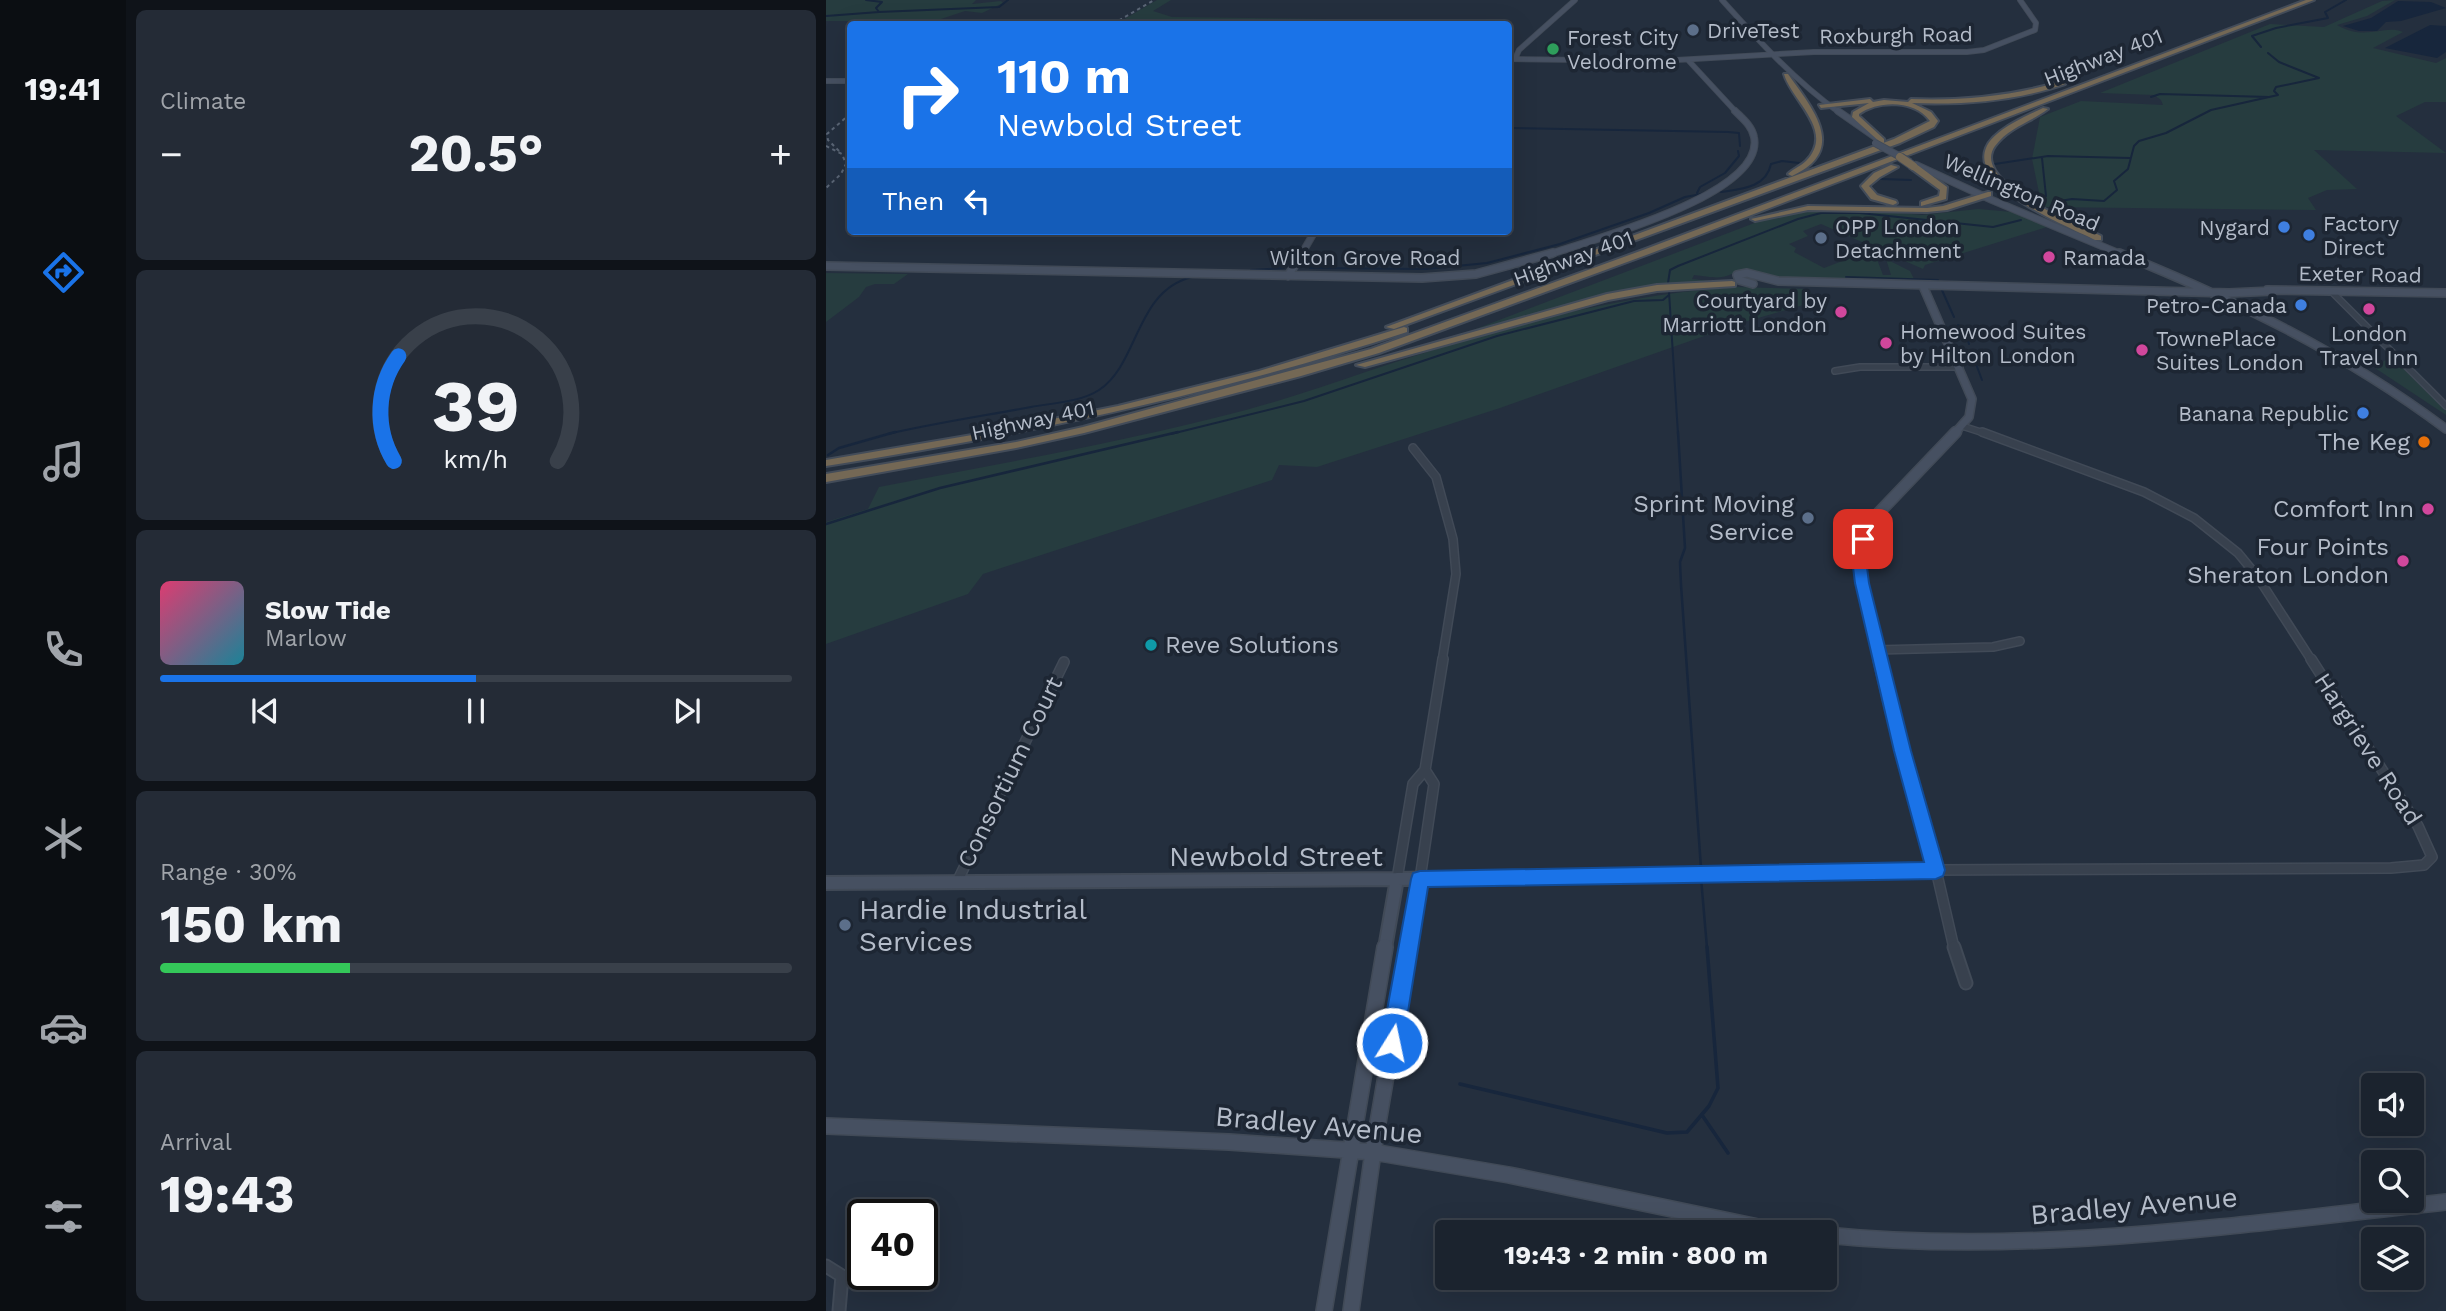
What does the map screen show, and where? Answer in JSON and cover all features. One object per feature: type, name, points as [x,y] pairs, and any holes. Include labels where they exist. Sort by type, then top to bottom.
[{"type":"highway","name":"Highway 401","points":[[826,463],[914,450],[1094,414],[1229,381],[1368,342],[1513,293],[2299,0]]},
{"type":"highway","name":"Highway 401","points":[[826,478],[1016,445],[1084,430],[1375,351],[1646,252],[2311,0]]},
{"type":"highway","points":[[1900,157],[1917,165],[1944,189],[1943,197],[1926,204],[1886,202],[1868,193],[1865,186],[1877,175],[2035,113],[2233,32],[2234,29]]},
{"type":"highway","points":[[1713,209],[1783,179],[1801,169],[1815,156],[1820,144],[1821,130],[1810,108],[1786,75]]},
{"type":"highway","points":[[2082,77],[2095,75]]},
{"type":"highway","points":[[1824,106],[1885,100],[1979,102],[2027,94],[2072,80]]},
{"type":"highway","points":[[1229,381],[1242,374],[1331,349],[1713,209],[1897,141],[1934,121],[1925,110],[1904,104],[1875,104],[1859,109],[1855,113],[1856,117],[1878,142]]},
{"type":"highway","points":[[2035,113],[2002,130],[1991,141],[1987,148],[1988,165],[2006,189],[2024,201],[2098,238]]},
{"type":"highway","points":[[1646,252],[1769,214],[1808,208],[1851,206],[1927,211],[1985,195]]},
{"type":"highway","points":[[1084,430],[1117,426],[1255,394],[1607,297],[1657,288],[1732,284]]},
{"type":"main road","points":[[1512,59],[1575,0]]},
{"type":"main road","points":[[1722,0],[1824,106]]},
{"type":"main road","name":"Roxburgh Road","points":[[1512,59],[1688,60],[1821,51],[1951,54],[1979,51],[2035,30],[2036,23],[2020,0]]},
{"type":"main road","points":[[1762,44],[1767,55],[1786,75],[1824,106],[1900,157]]},
{"type":"main road","points":[[1700,72],[1703,63],[1728,57]]},
{"type":"main road","name":"Wilton Grove Road","points":[[826,266],[1422,278],[1476,274],[1527,262],[1684,207],[1717,191],[1738,174],[1751,158],[1754,149],[1753,134],[1747,122],[1688,60]]},
{"type":"main road","points":[[826,81],[847,81]]},
{"type":"main road","name":"Wellington Road","points":[[1878,142],[1917,165],[1985,195],[2202,288],[2216,291]]},
{"type":"main road","name":"Wellington Road","points":[[1985,195],[2098,238],[2216,291],[2348,363],[2446,429]]},
{"type":"main road","points":[[1288,276],[1313,235]]},
{"type":"main road","name":"Exeter Road","points":[[1754,284],[1739,280],[1737,275],[1750,273],[1771,281],[1923,286]]},
{"type":"main road","name":"Exeter Road","points":[[1732,284],[2446,293]]},
{"type":"main road","points":[[1923,286],[1960,367],[1973,401],[1973,411],[1962,426],[1878,512],[1866,531],[1859,553],[1860,571],[1877,650],[1936,870]]},
{"type":"main road","name":"Exeter Road","points":[[2078,288],[2202,288]]},
{"type":"main road","points":[[2216,291],[2289,323]]},
{"type":"main road","name":"Exeter Road","points":[[2216,291],[2273,291]]},
{"type":"main road","points":[[2229,293],[2289,323],[2380,375],[2446,420]]},
{"type":"main road","name":"Newbold Street","points":[[826,883],[1397,880],[1936,870]]},
{"type":"main road","points":[[1351,1311],[1373,1152],[1420,879]]},
{"type":"main road","points":[[1324,1311],[1349,1150],[1397,880]]},
{"type":"main road","name":"Bradley Avenue","points":[[826,1126],[1229,1142],[1373,1152],[1509,1175],[1724,1220]]},
{"type":"main road","name":"Bradley Avenue","points":[[1837,1236],[1881,1241],[2015,1243],[2217,1226],[2446,1202]]},
{"type":"street","points":[[2331,292],[2446,406]]},
{"type":"street","points":[[1835,371],[1860,367],[1960,367]]},
{"type":"street","name":"Hargrieve Road","points":[[1936,870],[2390,868],[2424,865],[2432,857],[2418,827],[2257,576],[2230,544],[2192,515],[2150,493],[1962,426]]},
{"type":"street","points":[[1397,880],[1413,784],[1425,770],[1456,574],[1453,539],[1440,487],[1413,448]]},
{"type":"street","points":[[1877,650],[1993,647],[2020,641]]},
{"type":"street","name":"Consortium Court","points":[[957,882],[1064,662]]},
{"type":"street","points":[[1420,879],[1434,784],[1425,770]]},
{"type":"street","points":[[1936,870],[1952,941],[1966,983]]},
{"type":"street","points":[[826,1266],[842,1276],[839,1311]]},
{"type":"green space","points":[[826,0],[976,0],[972,4],[1003,3],[982,13],[965,11],[941,19],[923,21],[826,21]]},
{"type":"green space","points":[[1157,0],[1171,0],[1153,11],[1172,17],[1328,19],[1327,21],[1121,21]]},
{"type":"green space","points":[[2395,0],[2367,16],[2337,25],[2365,33],[2388,30],[2403,32],[2373,48],[2436,63],[2446,58],[2446,102],[2425,102],[2396,116],[2446,153],[2314,150],[2357,189],[2327,190],[2308,198],[2316,210],[2042,207],[2032,159],[2040,117],[2081,101],[2163,105],[2154,95],[2100,93],[2270,24],[2324,27],[2382,1]]},
{"type":"green space","points":[[1849,208],[1922,215],[1978,209],[2013,212],[2047,227],[1925,265],[1923,269],[1821,224],[1803,231],[1808,236],[1789,244],[1796,248],[1794,252],[1824,268],[1858,255],[1853,251],[1862,248],[1875,254],[1883,275],[1891,275],[1886,259],[1910,271],[1915,281],[1772,279],[1749,270],[1739,270],[1723,277],[1694,275],[1692,279],[1721,282],[1625,290],[1473,330],[1765,219],[1811,210]]},
{"type":"green space","points":[[826,273],[908,274],[894,284],[866,287],[859,297],[826,322]]},
{"type":"green space","points":[[1737,287],[1809,289],[1814,302],[1744,322],[1500,408],[1317,467],[1279,465],[1272,480],[983,574],[968,594],[826,644],[826,522],[868,509],[879,487],[1063,452],[1201,422],[1273,402],[1463,341],[1564,314],[1667,294]]},
{"type":"green space","points":[[2388,358],[2395,360],[2446,410],[2446,415],[2375,368]]},
{"type":"water","points":[[2398,1],[2431,2],[2446,8],[2401,21],[2386,22],[2377,31],[2359,31],[2343,26],[2371,18]]},
{"type":"water","points":[[2430,25],[2446,26],[2446,52],[2437,58],[2385,48]]},
{"type":"waterway","points":[[866,0],[882,2],[876,8],[879,12]]},
{"type":"waterway","points":[[879,12],[999,7],[1008,0]]},
{"type":"waterway","points":[[2261,47],[2252,36],[2276,28],[2328,18],[2325,12],[2346,0]]},
{"type":"waterway","points":[[826,16],[879,12]]},
{"type":"waterway","points":[[2051,209],[2054,202],[2072,199],[2104,201],[2117,190],[2114,181],[2128,169],[2134,146],[2139,141],[2166,133],[2211,110],[2278,95],[2274,91],[2276,87],[2319,78],[2279,62],[2268,53]]},
{"type":"waterway","points":[[2151,97],[2160,94],[2269,97]]},
{"type":"waterway","points":[[1512,128],[1728,132],[1739,133],[1740,146]]},
{"type":"waterway","points":[[1697,193],[1700,187],[1725,173],[1739,156],[1738,151]]},
{"type":"waterway","points":[[1995,164],[2048,156],[2130,158]]},
{"type":"waterway","points":[[2042,158],[2046,196]]},
{"type":"waterway","points":[[1721,192],[1758,183],[1764,178],[1771,164],[1782,161],[1799,163]]},
{"type":"waterway","points":[[1960,171],[1980,166]]},
{"type":"waterway","points":[[1881,179],[1911,180]]},
{"type":"waterway","points":[[1310,268],[1426,269],[1487,263],[1560,244],[1649,213],[1685,197],[1707,193]]},
{"type":"waterway","points":[[1668,283],[1670,270],[1678,266],[1798,219],[1821,213],[1860,213],[1993,227],[2021,220]]},
{"type":"waterway","points":[[1251,270],[1284,268]]},
{"type":"waterway","points":[[888,434],[1066,402],[1092,394],[1112,378],[1159,297],[1173,285],[1192,277]]},
{"type":"waterway","points":[[1213,277],[1246,277]]},
{"type":"waterway","points":[[1846,277],[1938,280]]},
{"type":"waterway","points":[[1941,288],[1954,317]]},
{"type":"waterway","points":[[1669,292],[1678,434]]},
{"type":"waterway","points":[[1171,434],[1304,401],[1497,336],[1634,301],[1663,300],[1669,295]]},
{"type":"waterway","points":[[1958,325],[1964,330],[1969,344]]},
{"type":"waterway","points":[[1973,356],[1982,380]]},
{"type":"waterway","points":[[888,434],[895,432]]},
{"type":"waterway","points":[[826,524],[940,488],[1178,432]]},
{"type":"waterway","points":[[1678,432],[1685,548],[1680,562],[1681,585],[1701,868]]},
{"type":"waterway","points":[[828,455],[839,448],[888,434]]},
{"type":"waterway","points":[[1701,878],[1707,948]]},
{"type":"waterway","points":[[1460,1084],[1667,1133],[1687,1132],[1709,1106],[1718,1088],[1707,947]]},
{"type":"waterway","points":[[1702,1115],[1728,1153]]},
{"type":"railway","points":[[1118,21],[1154,0]]},
{"type":"railway","points":[[839,151],[828,140],[827,134],[847,117]]},
{"type":"railway","points":[[826,146],[842,154],[846,164],[841,174],[826,188]]},
{"type":"place","name":"DriveTest","points":[[1693,30]]},
{"type":"place","name":"Forest City Velodrome","points":[[1553,49]]},
{"type":"place","name":"Nygard","points":[[2284,227]]},
{"type":"place","name":"Factory Direct","points":[[2309,235]]},
{"type":"place","name":"OPP London Detachment","points":[[1821,238]]},
{"type":"place","name":"Ramada","points":[[2049,257]]},
{"type":"place","name":"Petro-Canada","points":[[2301,305]]},
{"type":"place","name":"London Travel Inn","points":[[2369,309]]},
{"type":"place","name":"Courtyard by Marriott London","points":[[1841,312]]},
{"type":"place","name":"Homewood Suites by Hilton London","points":[[1886,343]]},
{"type":"place","name":"TownePlace Suites London","points":[[2142,350]]},
{"type":"place","name":"Banana Republic","points":[[2363,413]]},
{"type":"place","name":"The Keg","points":[[2424,442]]},
{"type":"place","name":"Comfort Inn","points":[[2428,509]]},
{"type":"place","name":"Sprint Moving Service","points":[[1808,518]]},
{"type":"place","name":"Four Points Sheraton London","points":[[2403,561]]},
{"type":"place","name":"Reve Solutions","points":[[1151,645]]},
{"type":"place","name":"Hardie Industrial Services","points":[[845,925]]},
{"type":"route","points":[[1392,1043],[1420,879],[1936,870],[1902,751],[1862,583],[1859,553],[1863,539]]}]
